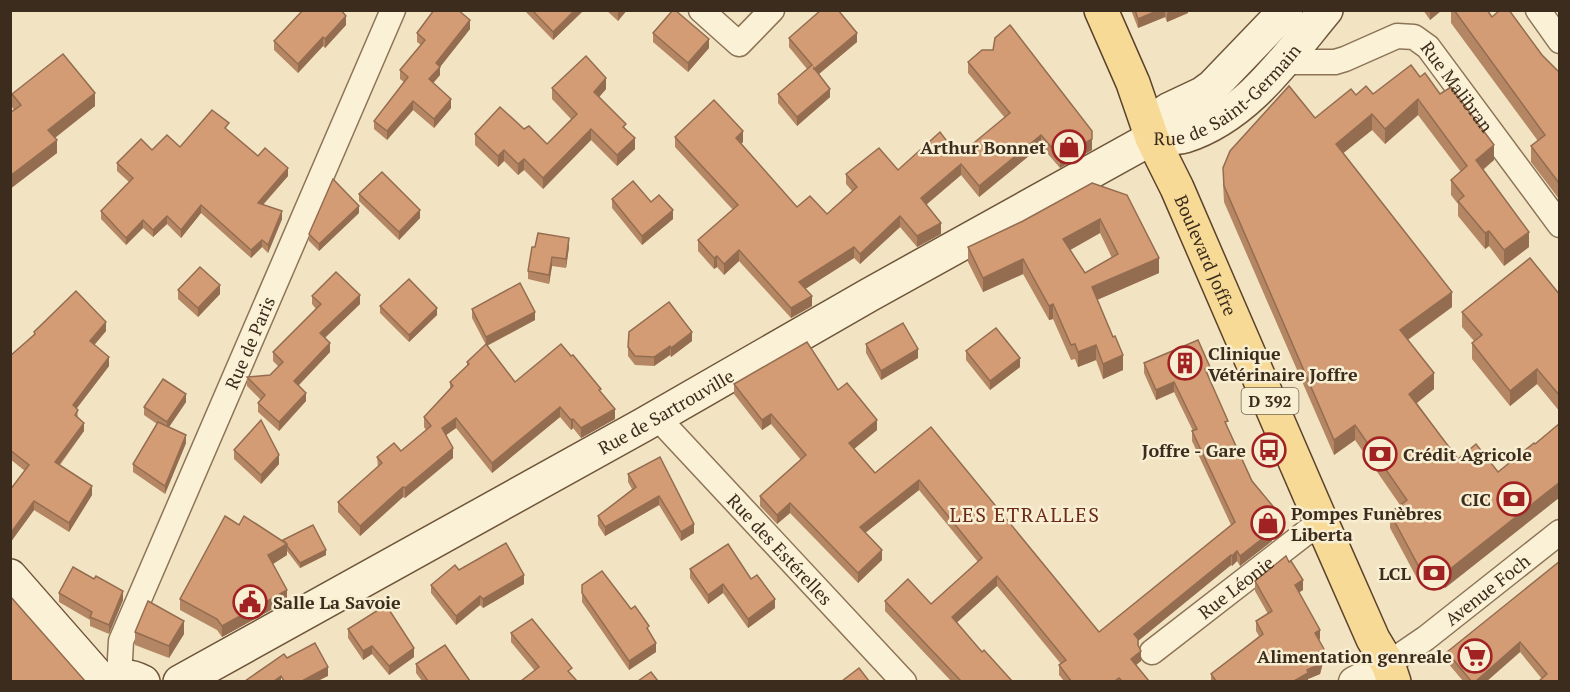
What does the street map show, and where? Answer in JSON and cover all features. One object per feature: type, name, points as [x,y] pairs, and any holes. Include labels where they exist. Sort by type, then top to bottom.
[{"type":"main road","name":"Boulevard Joffre","points":[[1101,10],[1134,83],[1152,138],[1181,199],[1368,627],[1391,673]]},
{"type":"main road","name":"Rue de Saint-Germain","points":[[1152,138],[1168,110],[1202,94],[1213,86],[1286,10]]},
{"type":"main road","name":"Rue de Saint-Germain","points":[[1152,138],[1183,137],[1215,123],[1249,99],[1326,10]]},
{"type":"main road","name":"Rue de Sartrouville","points":[[180,681],[1152,138]]},
{"type":"main road","points":[[10,576],[119,681]]},
{"type":"street","name":"Rue de Paris","points":[[119,681],[121,641],[393,10]]},
{"type":"street","points":[[701,10],[739,44],[772,10]]},
{"type":"street","points":[[1538,10],[1560,41]]},
{"type":"street","name":"Rue Malibran","points":[[1279,65],[1294,62],[1335,62],[1397,36],[1414,37],[1428,47],[1560,225]]},
{"type":"street","name":"Rue des Estérelles","points":[[656,416],[904,681]]},
{"type":"street","name":"Rue Léonie","points":[[1152,652],[1321,521]]},
{"type":"street","name":"Avenue Foch","points":[[1354,681],[1391,673],[1414,647],[1560,532]]},
{"type":"building","points":[[303,10],[341,10],[346,16],[298,64],[274,41]]},
{"type":"building","points":[[434,10],[458,10],[470,20],[436,63],[440,67],[429,79],[451,99],[434,119],[413,101],[387,131],[374,121],[408,77],[400,70],[425,40],[417,33]]},
{"type":"building","points":[[532,10],[575,10],[553,32]]},
{"type":"building","points":[[673,10],[709,39],[688,63],[653,33]]},
{"type":"building","points":[[821,10],[838,10],[857,33],[814,69],[830,89],[797,117],[778,94],[812,65],[789,38]]},
{"type":"building","points":[[1135,10],[1159,10],[1138,19]]},
{"type":"building","points":[[1454,10],[1487,10],[1492,17],[1500,10],[1509,10],[1542,55],[1560,73],[1559,183],[1531,146],[1545,135]]},
{"type":"building","points":[[1010,25],[1092,131],[1092,139],[1060,157],[1041,135],[979,186],[961,164],[921,198],[941,223],[917,236],[900,216],[860,254],[854,247],[799,282],[812,296],[791,308],[739,250],[724,264],[717,256],[714,258],[698,240],[738,205],[675,137],[714,100],[743,131],[736,138],[797,207],[810,196],[827,214],[857,187],[846,174],[879,148],[898,170],[940,132],[958,156],[1010,113],[968,62],[982,50],[993,50],[995,38]]},
{"type":"building","points":[[63,54],[95,93],[48,130],[57,140],[10,176],[10,113],[21,105],[12,94]]},
{"type":"building","points":[[586,56],[606,78],[594,92],[626,124],[623,127],[635,138],[617,155],[591,129],[543,178],[524,159],[518,164],[504,150],[498,156],[475,134],[500,107],[524,129],[529,126],[547,144],[577,114],[552,88]]},
{"type":"building","points":[[1411,65],[1420,77],[1425,73],[1440,94],[1451,87],[1494,145],[1476,160],[1529,232],[1504,250],[1489,231],[1485,233],[1458,201],[1464,196],[1451,180],[1467,166],[1418,99],[1385,129],[1372,114],[1336,144],[1452,292],[1400,330],[1434,373],[1409,394],[1458,459],[1476,444],[1498,472],[1560,423],[1560,482],[1445,573],[1419,567],[1390,513],[1407,500],[1355,425],[1334,440],[1224,186],[1223,168],[1230,151],[1289,86],[1315,118],[1351,89],[1356,95],[1366,86],[1373,94]]},
{"type":"building","points":[[212,110],[229,123],[225,128],[258,156],[265,148],[288,168],[258,203],[282,211],[268,245],[262,240],[251,250],[201,205],[181,230],[167,216],[153,230],[143,220],[126,238],[101,211],[133,178],[117,163],[141,139],[152,150],[167,135],[180,147]]},
{"type":"building","points":[[382,172],[420,210],[399,232],[359,194]]},
{"type":"building","points":[[333,179],[359,206],[319,244],[309,234]]},
{"type":"building","points":[[633,181],[651,202],[659,195],[673,210],[642,236],[612,199]]},
{"type":"building","points":[[1092,183],[1127,195],[1159,258],[1092,287],[1123,355],[1103,364],[1096,345],[1078,352],[1075,344],[1071,345],[1053,304],[1049,306],[1023,259],[983,278],[968,247],[1023,221]],"holes":[[[1100,219],[1118,254],[1085,273],[1063,239]]]},
{"type":"building","points":[[538,233],[569,238],[566,259],[552,257],[549,275],[528,271],[532,247],[535,247]]},
{"type":"building","points":[[1530,258],[1560,295],[1560,396],[1537,369],[1510,391],[1472,343],[1482,335],[1462,312]]},
{"type":"building","points":[[200,267],[220,285],[198,308],[178,290]]},
{"type":"building","points":[[336,272],[360,295],[320,333],[330,343],[294,381],[306,393],[279,422],[258,403],[265,395],[247,377],[270,375],[283,362],[273,352],[321,304],[312,296]]},
{"type":"building","points":[[409,279],[437,308],[409,335],[380,306]]},
{"type":"building","points":[[520,283],[535,312],[486,337],[472,309]]},
{"type":"building","points":[[76,291],[106,322],[90,341],[109,357],[73,405],[78,410],[75,415],[84,423],[55,462],[92,486],[69,523],[34,501],[10,534],[10,490],[29,465],[10,450],[10,356],[35,334],[34,332]]},
{"type":"building","points":[[669,302],[692,332],[671,348],[670,346],[654,357],[635,356],[628,347],[629,332]]},
{"type":"building","points":[[903,323],[918,349],[881,371],[866,344]]},
{"type":"building","points":[[996,328],[1020,358],[990,381],[966,351]]},
{"type":"building","points":[[1198,340],[1210,367],[1205,369],[1228,421],[1225,422],[1252,481],[1281,516],[1269,526],[1272,531],[1240,556],[1237,551],[1231,555],[1134,634],[1141,651],[1131,659],[1149,681],[1122,681],[1119,678],[1115,681],[1071,681],[1059,665],[1066,660],[997,576],[952,617],[982,652],[984,650],[1012,681],[961,681],[885,601],[908,579],[931,604],[982,558],[919,480],[860,527],[882,550],[858,573],[790,503],[777,515],[760,496],[806,455],[771,414],[762,420],[734,384],[807,342],[838,390],[847,383],[877,420],[849,443],[875,473],[931,427],[1099,632],[1235,522],[1192,431],[1197,429],[1174,382],[1156,390],[1144,363]]},
{"type":"building","points":[[486,344],[515,382],[561,344],[571,356],[573,355],[615,409],[581,428],[560,407],[492,463],[456,418],[442,428],[453,448],[405,488],[403,487],[360,526],[338,502],[382,463],[377,457],[394,443],[401,451],[431,426],[424,417],[453,386],[450,382]]},
{"type":"building","points":[[163,379],[186,394],[167,422],[144,407]]},
{"type":"building","points":[[261,420],[279,455],[261,475],[234,450]]},
{"type":"building","points":[[158,422],[186,435],[165,486],[133,464]]},
{"type":"building","points":[[660,457],[694,524],[681,532],[659,496],[605,527],[598,516],[636,487],[628,474]]},
{"type":"building","points":[[225,516],[239,525],[244,516],[287,544],[268,555],[287,590],[222,626],[217,619],[180,599]]},
{"type":"building","points":[[313,525],[326,550],[300,563],[283,540]]},
{"type":"building","points":[[506,543],[524,575],[483,599],[480,596],[456,616],[431,585],[455,565],[459,570]]},
{"type":"building","points":[[728,544],[751,579],[757,575],[775,599],[748,619],[723,584],[708,595],[690,569]]},
{"type":"building","points":[[1286,556],[1303,580],[1295,585],[1320,630],[1315,633],[1324,649],[1320,664],[1307,670],[1308,673],[1294,681],[1216,681],[1211,674],[1263,634],[1256,621],[1272,611],[1255,581]]},
{"type":"building","points":[[1560,561],[1560,681],[1539,681],[1547,674],[1520,642],[1476,681],[1471,681],[1447,652]]},
{"type":"building","points":[[73,567],[94,579],[96,576],[123,591],[109,625],[90,617],[92,612],[59,593]]},
{"type":"building","points":[[602,571],[631,609],[635,606],[649,626],[647,628],[656,643],[629,661],[582,593],[582,585]]},
{"type":"building","points":[[10,596],[85,681],[10,681]]},
{"type":"building","points":[[148,601],[184,621],[169,646],[135,632]]},
{"type":"building","points":[[386,605],[414,648],[389,666],[372,646],[363,651],[348,629]]},
{"type":"building","points":[[532,619],[572,668],[568,671],[577,681],[521,681],[539,667],[511,633]]},
{"type":"building","points":[[315,643],[328,667],[302,681],[284,681],[281,676],[274,681],[245,681],[284,654],[287,658]]},
{"type":"building","points":[[445,645],[470,681],[428,681],[416,664]]},
{"type":"building","points":[[859,668],[869,681],[842,681]]},
{"type":"building","points":[[651,672],[658,681],[638,681]]},
{"type":"place","name":"Arthur Bonnet","points":[[1069,147]]},
{"type":"place","name":"Clinique Vétérinaire Joffre","points":[[1185,363]]},
{"type":"place","name":"Joffre - Gare","points":[[1269,450]]},
{"type":"place","name":"Crédit Agricole","points":[[1380,454]]},
{"type":"place","name":"CIC","points":[[1514,499]]},
{"type":"place","name":"Pompes Funèbres Liberta","points":[[1268,523]]},
{"type":"place","name":"LCL","points":[[1434,573]]},
{"type":"place","name":"Salle La Savoie","points":[[250,602]]},
{"type":"place","name":"Alimentation genreale","points":[[1475,656]]},
{"type":"district","name":"LES ETRALLES","points":[[1025,514]]}]
